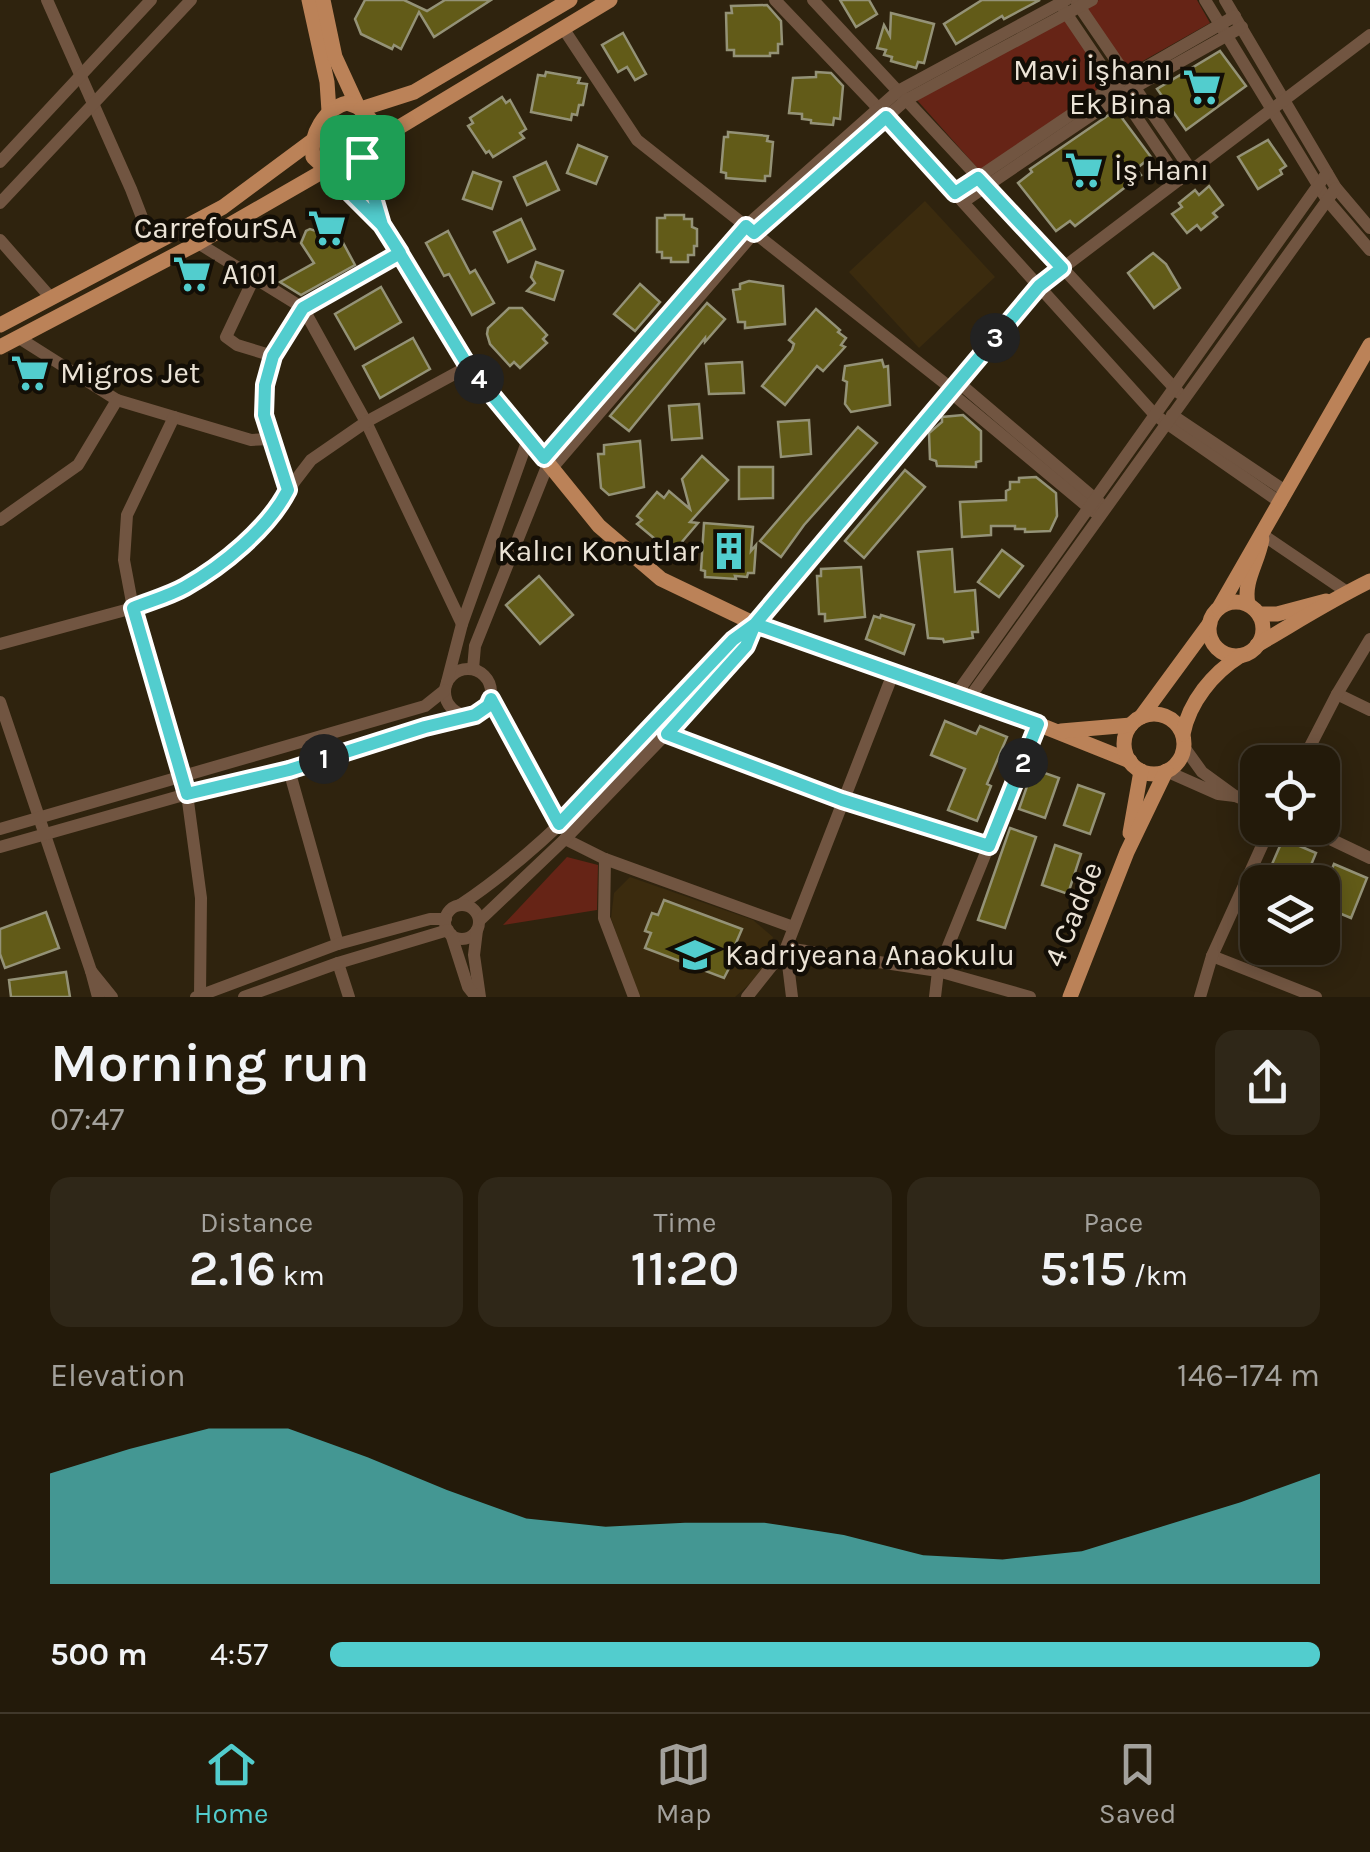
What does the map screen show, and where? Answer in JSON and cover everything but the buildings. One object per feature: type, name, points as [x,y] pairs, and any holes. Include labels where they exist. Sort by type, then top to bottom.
[{"type":"main road","points":[[0,325],[236,198],[312,142],[328,111],[309,0]]},
{"type":"main road","points":[[0,347],[328,172],[349,172],[365,151],[374,128],[336,57],[322,0]]},
{"type":"main road","points":[[328,111],[347,103],[360,108],[414,92],[570,0]]},
{"type":"main road","points":[[365,151],[610,0]]},
{"type":"main road","points":[[312,142],[313,158],[382,225],[468,366],[599,526],[661,580],[755,624],[963,695],[1135,766],[1166,772]]},
{"type":"main road","points":[[365,151],[382,225]]},
{"type":"main road","points":[[1127,852],[1135,766],[1125,740],[1210,623],[1370,344]]},
{"type":"main road","points":[[1258,645],[1263,626],[1246,584],[1260,556],[1262,536]]},
{"type":"main road","points":[[1219,608],[1233,602],[1277,614],[1330,600],[1370,581]]},
{"type":"main road","points":[[1127,852],[1166,772],[1178,762],[1192,706],[1217,674],[1330,600]]},
{"type":"main road","points":[[1210,623],[1210,637],[1218,649],[1240,656]]},
{"type":"main road","points":[[1058,731],[1136,721],[1155,714],[1169,718],[1183,741]]},
{"type":"main road","name":"4 Cadde","points":[[1070,997],[1127,852]]},
{"type":"street","points":[[47,0],[153,246]]},
{"type":"street","points":[[0,162],[151,0]]},
{"type":"street","points":[[0,202],[191,0]]},
{"type":"street","points":[[775,0],[1165,418],[1284,498]]},
{"type":"street","points":[[812,0],[1184,399]]},
{"type":"street","points":[[1205,0],[1327,200],[1370,250]]},
{"type":"street","points":[[1226,0],[1336,188],[1370,228]]},
{"type":"street","points":[[473,669],[476,646],[548,463],[750,229],[902,96],[1073,4]]},
{"type":"street","points":[[1073,4],[1191,170]]},
{"type":"street","points":[[1073,4],[1118,90],[1179,180]]},
{"type":"street","points":[[959,198],[1118,90],[1238,22]]},
{"type":"street","points":[[563,28],[637,140],[953,388],[1097,508]]},
{"type":"street","points":[[478,997],[468,986],[448,928],[450,910],[500,876],[559,824],[733,640],[755,624],[1039,286],[1370,35]]},
{"type":"street","points":[[1165,418],[1174,388],[1327,173]]},
{"type":"street","points":[[963,695],[1336,188]]},
{"type":"street","points":[[0,240],[51,298]]},
{"type":"street","points":[[198,243],[303,308],[366,422],[462,624]]},
{"type":"street","points":[[288,490],[270,439],[263,400],[273,356],[303,308],[400,253]]},
{"type":"street","points":[[254,278],[226,337],[236,345],[273,356]]},
{"type":"street","points":[[19,338],[117,400],[251,440],[270,439]]},
{"type":"street","points":[[0,644],[133,608],[183,588],[279,508],[311,460],[366,422],[468,366]]},
{"type":"street","points":[[0,520],[78,465],[117,400]]},
{"type":"street","points":[[174,417],[127,515],[124,560],[133,608],[187,794],[202,898],[198,996],[338,944],[430,919],[465,938],[667,734],[746,646],[755,624]]},
{"type":"street","points":[[467,716],[448,704],[446,686],[462,624],[528,439]]},
{"type":"street","points":[[1262,536],[1347,592]]},
{"type":"street","points":[[1311,745],[1370,639]]},
{"type":"street","points":[[0,829],[426,706],[458,672],[473,669],[486,677],[492,691],[482,712],[289,770],[187,794],[0,847]]},
{"type":"street","points":[[746,997],[786,948],[894,671]]},
{"type":"street","points":[[1337,694],[1370,710]]},
{"type":"street","points":[[491,699],[559,824]]},
{"type":"street","points":[[0,702],[3,724],[98,997]]},
{"type":"street","points":[[935,997],[938,971],[1038,724]]},
{"type":"street","points":[[667,734],[842,800],[989,846]]},
{"type":"street","points":[[1183,741],[1202,772],[1240,798]]},
{"type":"street","points":[[289,770],[338,944]]},
{"type":"street","points":[[1166,772],[1218,794],[1235,796]]},
{"type":"street","points":[[565,839],[605,860],[793,926]]},
{"type":"street","points":[[1340,844],[1370,858]]},
{"type":"street","points":[[1200,997],[1212,956],[1262,845]]},
{"type":"street","points":[[605,860],[604,918],[634,997]]},
{"type":"street","points":[[460,906],[470,908],[478,925],[474,955],[478,997]]},
{"type":"street","points":[[244,997],[448,928]]},
{"type":"street","points":[[786,948],[938,971],[1030,997]]},
{"type":"street","points":[[786,948],[792,997]]},
{"type":"street","points":[[1212,956],[1316,997]]},
{"type":"street","points":[[338,963],[349,997]]},
{"type":"street","points":[[91,971],[112,997]]},
{"type":"shaded area","points":[[1099,0],[1197,0],[1210,23],[1127,70],[1085,7]]},
{"type":"shaded area","points":[[1064,18],[1109,83],[981,172],[916,99]]},
{"type":"shaded area","points":[[925,201],[995,277],[919,348],[849,272]]},
{"type":"shaded area","points":[[567,857],[598,865],[597,910],[503,925]]},
{"type":"shaded area","name":"Kadriyeana Anaokulu","points":[[630,877],[753,920],[773,937],[761,974],[735,997],[638,997],[611,918],[614,893]]},
{"type":"place","name":"Mavi İşhanı Ek Bina","points":[[1202,87]]},
{"type":"place","name":"İş Hanı","points":[[1084,170]]},
{"type":"place","name":"CarrefourSA","points":[[327,228]]},
{"type":"place","name":"A101","points":[[192,274]]},
{"type":"place","name":"Migros Jet","points":[[30,373]]},
{"type":"place","name":"Kalıcı Konutlar","points":[[729,551]]},
{"type":"place","name":"Kadriyeana Anaokulu","points":[[695,955]]},
{"type":"route","points":[[362,157],[349,172],[331,174],[382,225],[394,244],[468,366],[544,458],[746,226],[754,233],[886,117],[955,193],[978,178],[1062,268],[1039,286],[755,624],[746,646],[667,734],[842,800],[989,846],[1038,724],[755,624],[733,640],[559,824],[491,699],[475,715],[289,770],[187,794],[133,608],[183,588],[279,508],[288,490],[267,433],[263,400],[273,356],[303,308],[400,253],[382,225],[362,157]]}]
